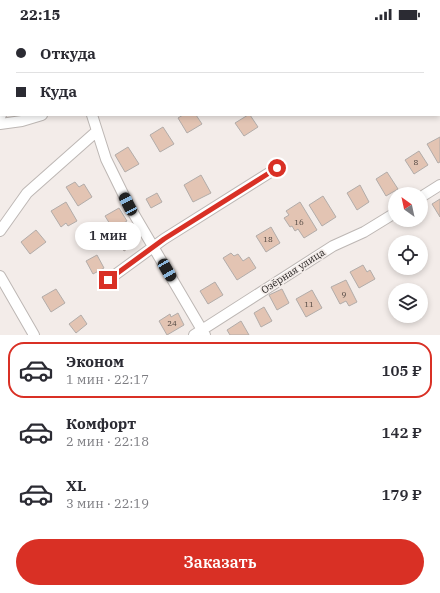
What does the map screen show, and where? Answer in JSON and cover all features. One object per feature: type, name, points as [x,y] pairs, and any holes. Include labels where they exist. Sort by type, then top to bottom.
[{"type":"street","points":[[4,116],[22,121]]},
{"type":"street","points":[[0,129],[39,116]]},
{"type":"street","points":[[92,116],[106,159],[128,204],[154,246],[200,333]]},
{"type":"street","points":[[0,124],[22,121]]},
{"type":"street","points":[[0,232],[28,193],[97,131]]},
{"type":"street","points":[[108,280],[154,246],[277,168]]},
{"type":"street","points":[[428,193],[440,185]]},
{"type":"street","name":"Озёрная улица","points":[[200,333],[333,246],[364,232],[388,217]]},
{"type":"street","points":[[0,276],[34,335]]},
{"type":"building","points":[[181,116],[197,116],[202,124],[187,133],[178,118]]},
{"type":"building","points":[[246,116],[251,116],[258,127],[244,136],[235,123]]},
{"type":"building","points":[[163,127],[174,144],[160,152],[150,135]]},
{"type":"building","points":[[440,137],[440,162],[438,163],[427,144]]},
{"type":"building","points":[[128,147],[139,164],[125,172],[115,155]]},
{"type":"building","points":[[419,151],[428,165],[414,174],[405,160]]},
{"type":"building","points":[[387,172],[397,187],[388,187],[388,195],[386,196],[376,179]]},
{"type":"building","points":[[201,175],[211,193],[193,202],[184,185]]},
{"type":"building","points":[[75,182],[79,187],[84,184],[92,197],[78,206],[66,187]]},
{"type":"building","points":[[360,185],[369,202],[357,210],[347,193]]},
{"type":"building","points":[[157,193],[162,202],[151,208],[146,199]]},
{"type":"building","points":[[323,196],[336,217],[322,226],[309,205]]},
{"type":"building","points":[[440,199],[440,217],[432,204]]},
{"type":"building","points":[[66,202],[77,221],[68,226],[66,223],[61,227],[51,211]]},
{"type":"building","points":[[300,202],[317,230],[304,238],[298,229],[295,231],[292,226],[290,227],[284,218],[289,215],[286,211]]},
{"type":"building","points":[[119,208],[127,221],[113,229],[105,216]]},
{"type":"building","points":[[271,227],[280,243],[266,252],[256,236]]},
{"type":"building","points":[[36,230],[46,242],[30,254],[21,242]]},
{"type":"building","points":[[127,231],[135,244],[124,251],[116,238]]},
{"type":"building","points":[[231,253],[234,256],[238,254],[243,261],[249,257],[256,268],[237,280],[223,258]]},
{"type":"building","points":[[97,255],[104,268],[93,274],[86,261]]},
{"type":"building","points":[[363,265],[367,272],[370,270],[375,279],[359,288],[350,272]]},
{"type":"building","points":[[346,280],[357,302],[349,306],[346,301],[340,304],[331,287]]},
{"type":"building","points":[[215,282],[223,295],[208,304],[200,291]]},
{"type":"building","points":[[56,289],[65,303],[51,312],[42,297]]},
{"type":"building","points":[[282,289],[289,303],[277,310],[269,295]]},
{"type":"building","points":[[312,290],[322,308],[306,317],[296,299]]},
{"type":"building","points":[[264,307],[272,321],[261,327],[254,313]]},
{"type":"building","points":[[178,313],[184,325],[167,335],[159,321],[170,314],[171,317]]},
{"type":"building","points":[[81,315],[87,324],[76,333],[69,324]]},
{"type":"building","points":[[241,321],[249,335],[230,335],[227,330]]},
{"type":"route","points":[[108,280],[164,239],[277,168]]}]
